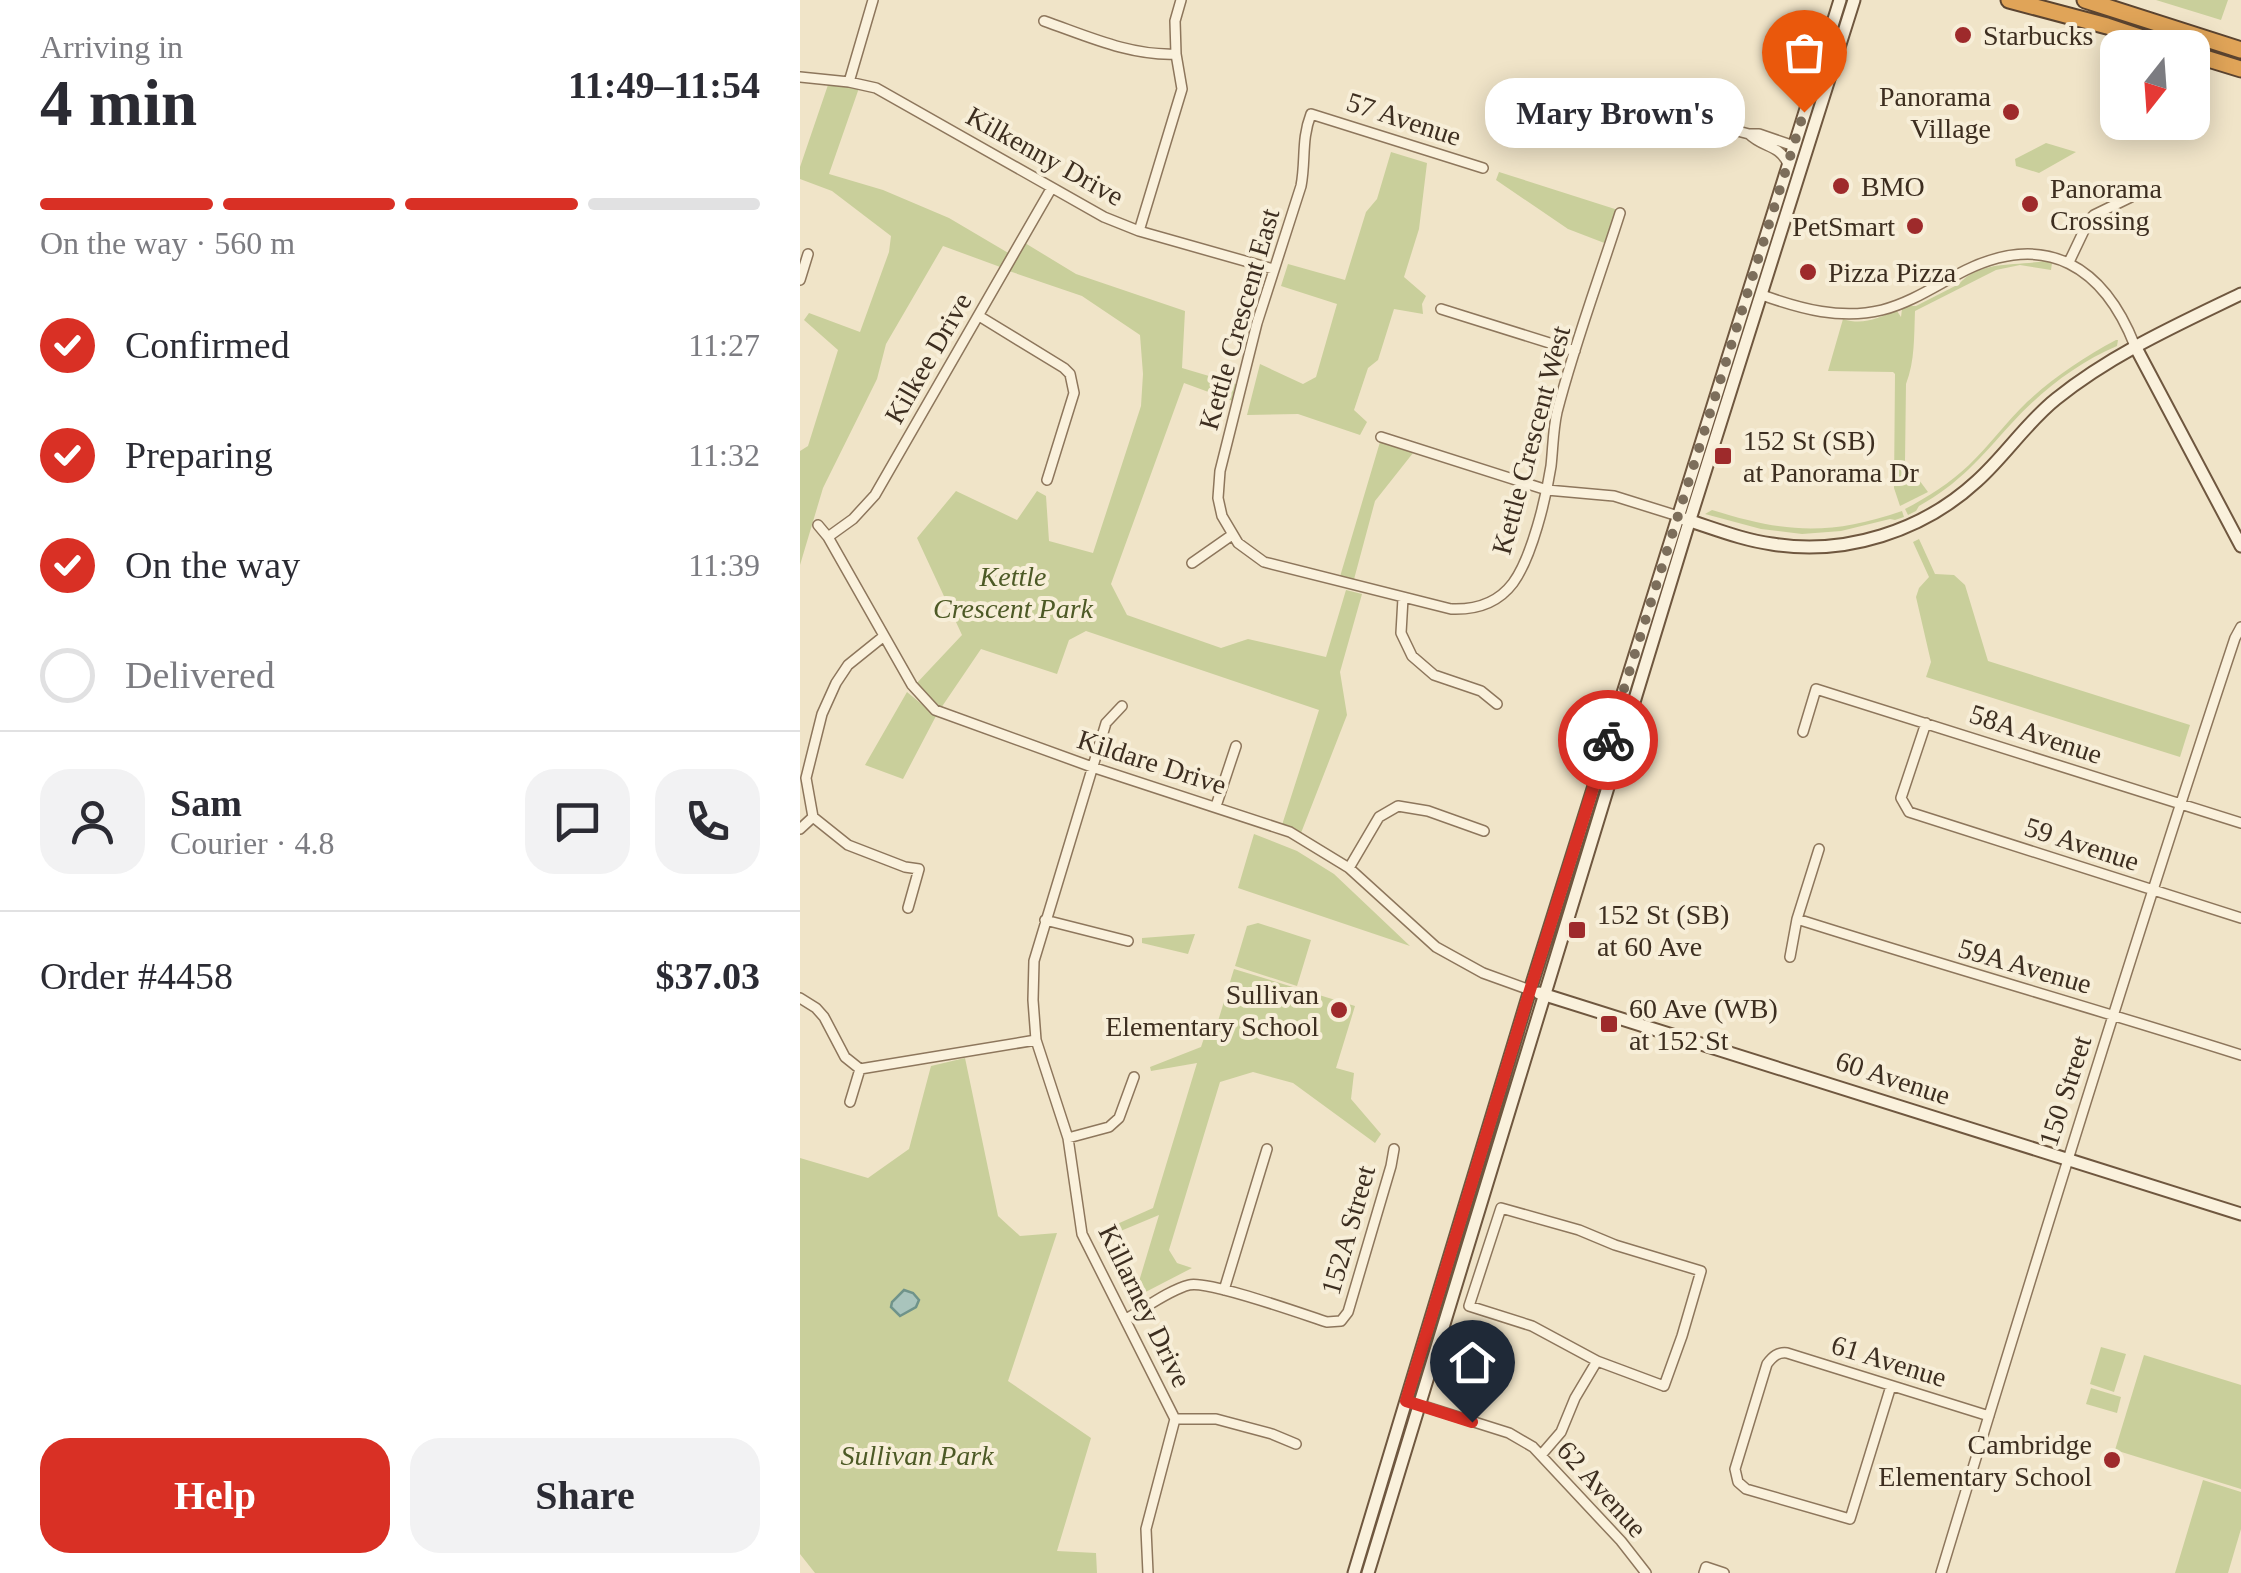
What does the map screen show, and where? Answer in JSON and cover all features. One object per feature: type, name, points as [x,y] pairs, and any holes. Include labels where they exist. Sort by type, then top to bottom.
[{"type":"highway","points":[[2009,0],[2119,30]]},
{"type":"highway","points":[[2085,0],[2241,50]]},
{"type":"highway","points":[[2210,60],[2241,70]]},
{"type":"main road","points":[[1368,1573],[1544,994],[1756,268],[1840,0]]},
{"type":"main road","points":[[1354,1573],[1530,990],[1684,518],[1762,295],[1854,0]]},
{"type":"main road","points":[[1804,112],[1806,130],[1802,147],[1806,153]]},
{"type":"main road","points":[[1794,146],[1798,156],[1792,176],[1796,187]]},
{"type":"main road","points":[[1756,268],[1757,292],[1762,295]]},
{"type":"main road","points":[[1684,518],[1757,541],[1798,547],[1865,540],[1910,526],[1967,490],[2061,394],[2135,346],[2241,294]]},
{"type":"main road","points":[[2135,346],[2241,546]]},
{"type":"main road","name":"60 Avenue","points":[[1530,990],[2241,1214]]},
{"type":"street","points":[[848,82],[873,0]]},
{"type":"street","points":[[1139,230],[1182,89],[1175,21],[1180,0]]},
{"type":"street","points":[[1044,21],[1146,54],[1176,54]]},
{"type":"street","name":"Kilkenny Drive","points":[[800,77],[876,88],[1104,217],[1273,270]]},
{"type":"street","name":"57 Avenue","points":[[1311,114],[1482,168]]},
{"type":"street","name":"Kettle Crescent East","points":[[1232,535],[1219,506],[1219,480],[1253,339],[1301,186],[1304,133],[1311,114]]},
{"type":"street","points":[[1726,128],[1794,146]]},
{"type":"street","points":[[1749,134],[1757,142],[1781,151],[1788,164]]},
{"type":"street","name":"Kilkee Drive","points":[[828,537],[853,519],[875,495],[1052,189]]},
{"type":"street","points":[[2069,262],[2088,220],[2131,198]]},
{"type":"street","name":"Kettle Crescent West","points":[[1404,598],[1452,610],[1482,606],[1502,594],[1522,568],[1547,490],[1555,421],[1620,212]]},
{"type":"street","points":[[800,280],[808,254]]},
{"type":"street","points":[[1762,295],[1815,311],[1858,314],[1910,300],[1998,258],[2036,254],[2069,262],[2104,290],[2135,346]]},
{"type":"street","points":[[1441,309],[1575,351]]},
{"type":"street","points":[[978,316],[1070,374],[1074,393],[1047,480]]},
{"type":"street","points":[[1381,437],[1547,490],[1614,496],[1684,518]]},
{"type":"street","name":"Kildare Drive","points":[[818,524],[912,684],[935,710],[1290,832],[1348,868],[1430,943],[1483,973],[1530,990]]},
{"type":"street","points":[[1192,563],[1232,535],[1247,552],[1272,565],[1404,598],[1401,633],[1412,656],[1434,674],[1481,691],[1497,704]]},
{"type":"street","name":"150 Street","points":[[1941,1573],[2067,1159],[2241,627]]},
{"type":"street","points":[[884,636],[848,666],[836,683],[822,714],[806,778],[813,816],[848,845],[919,869],[908,908]]},
{"type":"street","name":"58A Avenue","points":[[1803,732],[1816,689],[2241,824]]},
{"type":"street","name":"Killarney Drive","points":[[1122,706],[1106,723],[1045,920],[1034,961],[1032,1000],[1036,1040],[1068,1138],[1082,1234],[1176,1419],[1146,1529],[1148,1573]]},
{"type":"street","name":"59 Avenue","points":[[1926,723],[1901,798],[1909,812],[2241,918]]},
{"type":"street","points":[[1216,806],[1236,746]]},
{"type":"street","points":[[1348,868],[1379,816],[1398,806],[1428,811],[1484,832]]},
{"type":"street","points":[[800,829],[813,816]]},
{"type":"street","points":[[1790,957],[1820,848]]},
{"type":"street","name":"59A Avenue","points":[[1798,918],[1940,965],[2241,1054]]},
{"type":"street","points":[[1045,920],[1128,940]]},
{"type":"street","points":[[800,998],[824,1016],[845,1057],[860,1069],[1036,1040]]},
{"type":"street","points":[[850,1102],[860,1069]]},
{"type":"street","points":[[1068,1138],[1109,1127],[1119,1118],[1134,1077]]},
{"type":"street","points":[[1126,1319],[1190,1285],[1224,1290],[1267,1149]]},
{"type":"street","name":"152A Street","points":[[1224,1290],[1327,1322],[1341,1321],[1348,1312],[1394,1149]]},
{"type":"street","points":[[1501,1208],[1701,1271],[1664,1386],[1597,1361],[1532,1326],[1469,1306],[1501,1208]]},
{"type":"street","name":"61 Avenue","points":[[1891,1386],[1850,1520],[1746,1489],[1738,1482],[1735,1470],[1754,1406],[1768,1364],[1776,1355],[1787,1353],[1989,1416]]},
{"type":"street","points":[[1542,1454],[1562,1432],[1597,1361]]},
{"type":"street","name":"62 Avenue","points":[[1406,1401],[1509,1433],[1542,1454],[1646,1573]]},
{"type":"street","points":[[1176,1419],[1216,1419],[1296,1444]]},
{"type":"street","points":[[1705,1570],[1724,1573]]},
{"type":"green space","points":[[2156,0],[2228,0],[2221,20]]},
{"type":"green space","points":[[829,82],[859,88],[829,174],[883,190],[949,218],[1010,254],[1003,268],[943,246],[886,344],[877,379],[823,488],[800,565],[800,451],[808,446],[838,350],[804,320],[809,313],[860,332],[889,252],[891,236],[832,191],[800,179],[800,167]]},
{"type":"green space","points":[[2046,143],[2076,152],[2039,173],[2016,166],[2015,159]]},
{"type":"green space","points":[[1391,152],[1427,163],[1419,229],[1404,277],[1426,296],[1423,314],[1394,309],[1378,360],[1368,368],[1354,410],[1367,422],[1360,435],[1298,414],[1247,415],[1260,364],[1303,384],[1316,377],[1337,304],[1281,286],[1288,264],[1345,280],[1366,212],[1377,199]]},
{"type":"green space","points":[[1499,172],[1618,210],[1607,244],[1568,229],[1496,180]]},
{"type":"green space","name":"Kettle Crescent Park","points":[[1025,243],[1076,274],[1185,311],[1182,368],[1236,384],[1233,401],[1184,383],[1111,584],[1127,615],[1221,648],[1248,639],[1326,657],[1346,590],[1362,594],[1340,672],[1347,715],[1301,833],[1282,825],[1319,710],[1086,631],[1069,640],[1057,674],[981,649],[941,708],[915,685],[962,635],[917,538],[956,491],[1017,520],[1037,491],[1046,496],[1049,541],[1093,553],[1141,406],[1140,335],[1082,296],[1009,271]]},
{"type":"green space","points":[[2044,261],[2052,263],[2051,270],[2020,265],[1996,270],[1915,311],[1913,357],[1906,384],[1905,461],[1928,492],[1900,506],[1894,488],[1895,374],[1828,371],[1843,319],[1864,321],[1897,311],[1901,317],[1902,309],[1916,306],[1977,271]]},
{"type":"green space","points":[[2116,340],[2117,346],[2047,389],[1958,479],[1908,515],[1905,509],[1962,472],[2037,393]]},
{"type":"green space","points":[[1380,442],[1413,453],[1375,501],[1353,583],[1339,580]]},
{"type":"green space","points":[[1712,510],[1763,523],[1807,528],[1852,525],[1902,511],[1904,517],[1841,531],[1802,534],[1761,529],[1705,514]]},
{"type":"green space","points":[[1919,539],[1935,574],[1954,575],[1965,585],[1988,661],[2190,725],[2180,757],[1926,677],[1931,662],[1916,597],[1929,577],[1913,542]]},
{"type":"green space","name":"Kettle Crescent Park","points":[[907,692],[936,716],[903,779],[865,765]]},
{"type":"green space","points":[[1254,834],[1297,851],[1334,874],[1410,946],[1238,888]]},
{"type":"green space","points":[[1258,923],[1311,940],[1297,986],[1235,966],[1247,926]]},
{"type":"green space","points":[[1195,934],[1188,954],[1142,943],[1142,938]]},
{"type":"green space","points":[[1234,969],[1355,1006],[1336,1068],[1354,1073],[1351,1099],[1381,1134],[1375,1143],[1293,1083],[1253,1072],[1220,1082],[1169,1250],[1177,1263],[1192,1268],[1134,1298],[1159,1215],[1099,1240],[1097,1233],[1153,1208],[1197,1063],[1151,1071],[1150,1067],[1201,1047],[1207,1029],[1215,1031]]},
{"type":"green space","name":"Sullivan Park","points":[[965,1058],[998,1216],[1020,1236],[1057,1233],[1008,1381],[1091,1438],[1057,1551],[1096,1553],[1097,1573],[815,1573],[800,1554],[800,1158],[868,1178],[909,1149],[931,1066]]},
{"type":"green space","points":[[2101,1347],[2126,1354],[2114,1392],[2090,1384]]},
{"type":"green space","points":[[2144,1355],[2241,1385],[2241,1489],[2115,1450]]},
{"type":"green space","points":[[2091,1388],[2121,1397],[2117,1413],[2086,1404]]},
{"type":"green space","points":[[2203,1480],[2241,1492],[2241,1529],[2228,1573],[2175,1573]]},
{"type":"water","points":[[904,1290],[919,1300],[916,1307],[900,1316],[891,1307]]},
{"type":"way so far","points":[[1608,740],[1804,112]]},
{"type":"place","name":"Starbucks","points":[[1963,35]]},
{"type":"place","name":"Mary Brown's","points":[[1804,112]]},
{"type":"place","name":"Panorama Village","points":[[2011,112]]},
{"type":"place","name":"BMO","points":[[1841,186]]},
{"type":"place","name":"Panorama Crossing","points":[[2030,204]]},
{"type":"place","name":"PetSmart","points":[[1915,226]]},
{"type":"place","name":"Pizza Pizza","points":[[1808,272]]},
{"type":"place","name":"152 St (SB) at Panorama Dr","points":[[1723,456]]},
{"type":"place","name":"152 St (SB) at 60 Ave","points":[[1577,930]]},
{"type":"place","name":"Sullivan Elementary School","points":[[1339,1010]]},
{"type":"place","name":"60 Ave (WB) at 152 St","points":[[1609,1024]]},
{"type":"place","name":"Cambridge Elementary School","points":[[2112,1460]]},
{"type":"route","points":[[1472,1422],[1406,1401],[1608,740]]}]
